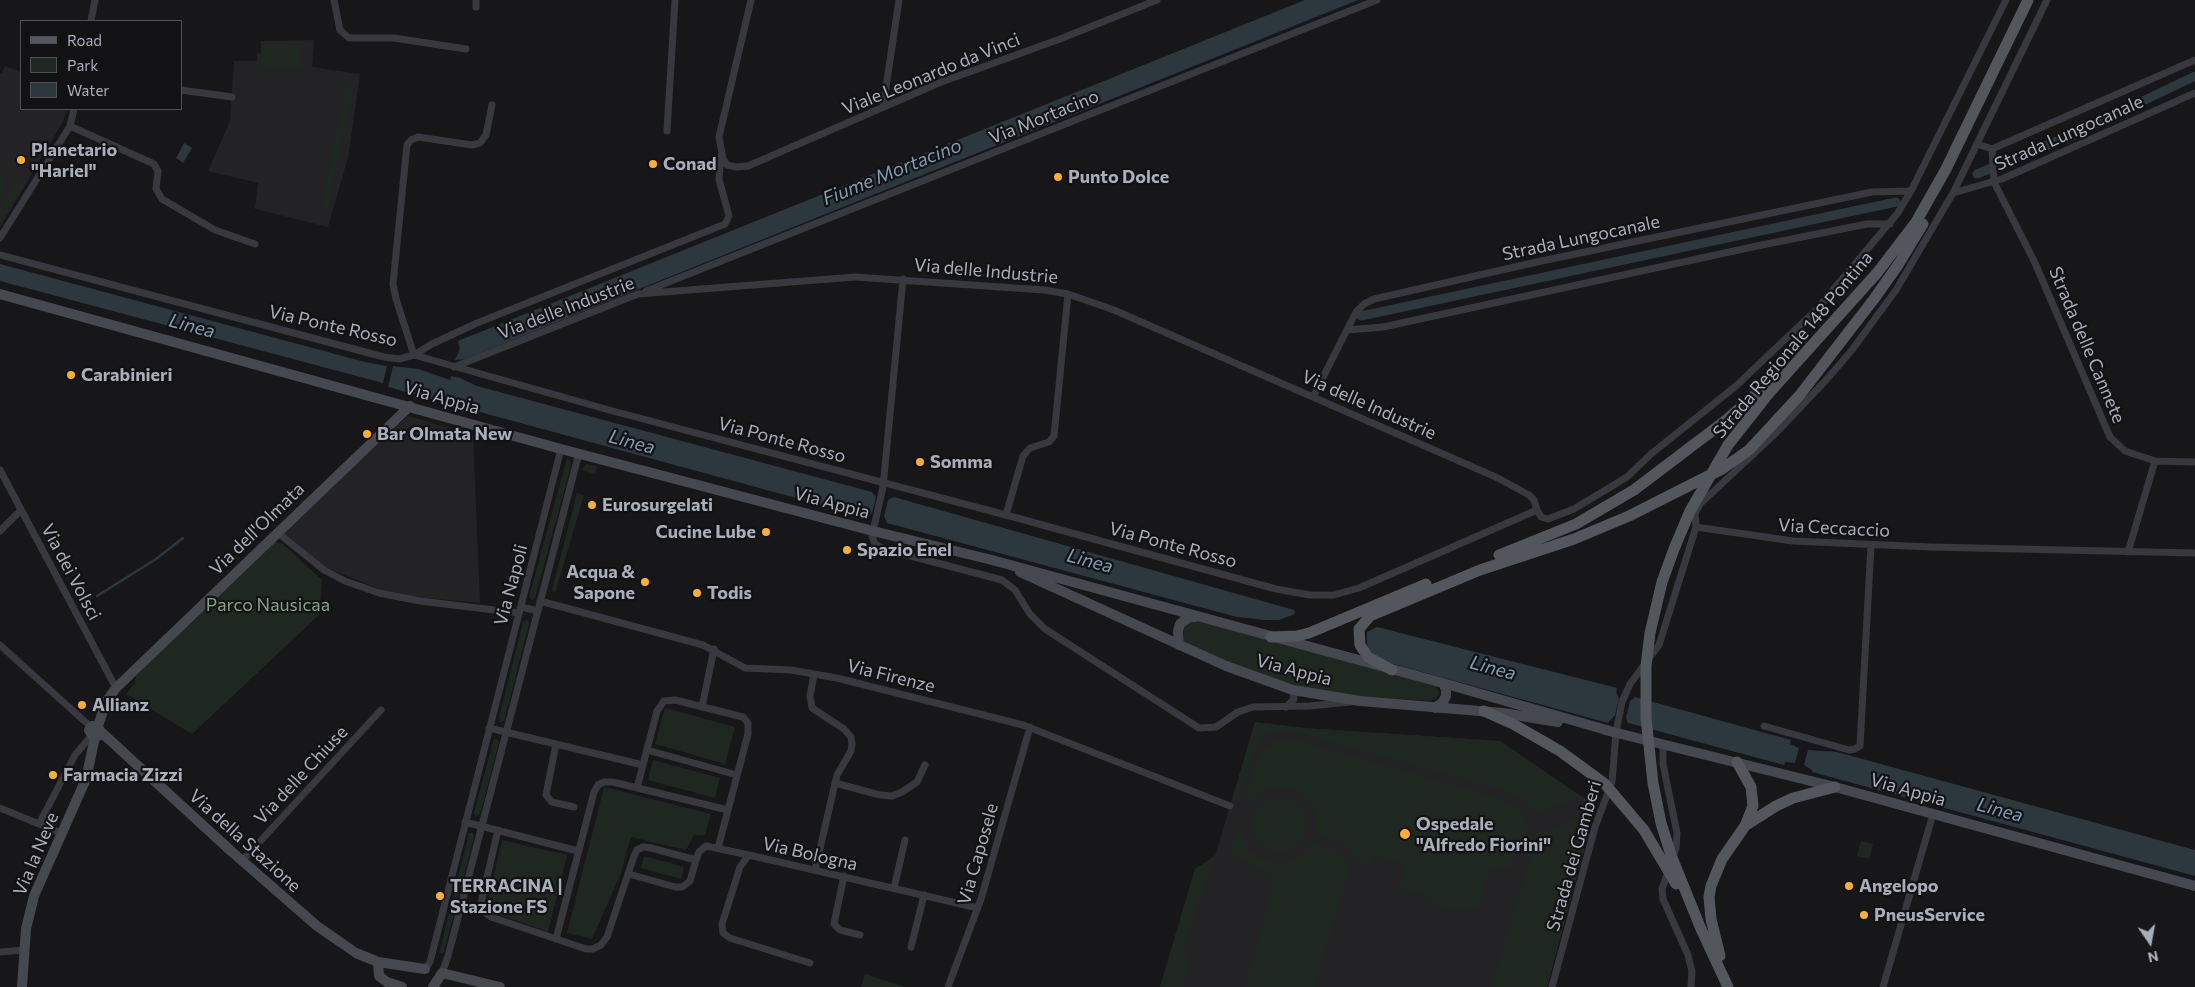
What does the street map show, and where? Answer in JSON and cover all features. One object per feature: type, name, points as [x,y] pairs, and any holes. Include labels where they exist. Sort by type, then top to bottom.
[{"type":"main road","name":"Strada Regionale 148 Pontina","points":[[1729,987],[1701,929],[1671,855],[1657,806],[1647,739],[1646,666],[1653,619],[1670,559],[1695,501],[1728,445],[1769,393],[1822,336],[1906,237],[1922,213],[1946,169],[2028,0]]},
{"type":"main road","points":[[1392,670],[1372,660],[1364,652],[1358,641],[1358,632],[1366,619],[1382,610],[1480,570],[1579,538],[1629,516],[1716,472],[1743,455],[1760,440],[1799,396],[1886,283],[1922,226],[1946,169]]},
{"type":"main road","name":"Via Appia","points":[[0,294],[561,449],[873,528],[1614,729],[1663,744],[1835,787],[2195,886]]},
{"type":"main road","points":[[1272,637],[1309,633],[1562,530],[1612,504],[1654,477],[1725,421],[1822,336]]},
{"type":"main road","name":"Via dell'Olmata","points":[[95,731],[106,702],[116,688],[410,406]]},
{"type":"main road","name":"Via Appia","points":[[992,560],[1242,673],[1293,690],[1360,701],[1484,711],[1614,729]]},
{"type":"main road","points":[[1179,645],[1178,632],[1180,624],[1189,617],[1198,617]]},
{"type":"main road","points":[[1435,708],[1443,702],[1446,696],[1446,689],[1443,683]]},
{"type":"main road","points":[[1484,711],[1560,751],[1605,784],[1644,830],[1701,929]]},
{"type":"main road","name":"Via la Neve","points":[[22,987],[23,950],[36,889],[86,778],[95,731]]},
{"type":"main road","name":"Via della Stazione","points":[[95,731],[317,926],[356,953],[378,962],[425,969]]},
{"type":"main road","points":[[1729,987],[1713,933],[1709,906],[1711,886],[1727,849],[1745,826],[1754,800],[1751,787],[1737,762]]},
{"type":"main road","points":[[1745,826],[1776,806],[1793,798],[1835,787]]},
{"type":"main road","points":[[378,962],[379,976],[387,982],[402,987]]},
{"type":"main road","points":[[433,987],[442,972],[500,987]]},
{"type":"street","points":[[91,20],[95,0]]},
{"type":"street","points":[[334,0],[340,28],[347,37],[357,39],[398,38],[466,50]]},
{"type":"street","points":[[667,131],[675,0]]},
{"type":"street","points":[[492,105],[486,135],[480,143],[472,145],[418,137],[411,140],[408,145],[392,284],[416,356],[460,331],[725,224],[729,216],[719,180],[721,156],[720,126],[751,0]]},
{"type":"street","points":[[883,107],[899,0]]},
{"type":"street","name":"Viale Leonardo da Vinci","points":[[721,156],[724,162],[730,166],[748,166],[939,83],[1060,40],[1157,0]]},
{"type":"street","name":"Via Mortacino","points":[[638,294],[1378,0]]},
{"type":"street","points":[[1538,510],[1539,516],[1543,519],[1570,511],[1620,481],[1721,399],[1806,320],[1890,224],[1911,190],[2006,0]]},
{"type":"street","points":[[1614,729],[1625,692],[1659,645],[1696,527],[1695,513],[1700,504],[1788,420],[1827,379],[1861,339],[1909,270],[1953,193],[2047,0]]},
{"type":"street","points":[[1977,144],[1992,148],[2195,60]]},
{"type":"street","points":[[182,90],[232,97]]},
{"type":"street","name":"Strada Lungocanale","points":[[1953,193],[1994,182],[2195,93]]},
{"type":"street","points":[[0,238],[70,126],[74,110]]},
{"type":"street","points":[[70,126],[154,164],[158,171],[156,189],[162,199],[215,230],[255,244]]},
{"type":"street","points":[[1992,148],[1994,182]]},
{"type":"street","name":"Strada delle Cannete","points":[[1994,182],[2033,258],[2110,437],[2125,451],[2155,461],[2195,462]]},
{"type":"street","name":"Strada Lungocanale","points":[[1313,397],[1358,309],[1377,298],[1872,192],[1911,190]]},
{"type":"street","points":[[1347,330],[1383,327],[1775,242],[1867,224],[1890,224]]},
{"type":"street","name":"Via Ponte Rosso","points":[[0,255],[384,357],[399,359],[416,356],[609,410],[1276,589],[1320,596],[1338,594],[1360,588],[1538,510]]},
{"type":"street","name":"Via delle Industrie","points":[[452,367],[638,294],[825,278],[903,279],[1036,289],[1068,294],[1114,310],[1504,481],[1531,497],[1538,510]]},
{"type":"street","points":[[903,279],[883,484],[873,528],[874,542],[881,548],[994,577],[1006,583],[1018,594],[1030,614],[1045,629],[1197,727],[1208,729],[1216,727],[1236,714],[1250,708],[1360,701]]},
{"type":"street","points":[[1006,515],[1023,456],[1027,450],[1049,442],[1054,436],[1068,294]]},
{"type":"street","name":"Via Napoli","points":[[425,969],[430,962],[561,449]]},
{"type":"street","name":"Via Napoli","points":[[442,972],[448,956],[579,453]]},
{"type":"street","points":[[2128,552],[2155,461]]},
{"type":"street","name":"Via dei Volsci","points":[[0,470],[20,511],[116,688]]},
{"type":"street","points":[[0,531],[20,511]]},
{"type":"street","name":"Via Ceccaccio","points":[[1696,527],[1780,540],[1871,545],[2195,553]]},
{"type":"street","points":[[277,532],[312,562],[330,573],[379,593],[411,600],[538,611]]},
{"type":"street","points":[[1764,726],[1849,750],[1855,750],[1860,746],[1871,545]]},
{"type":"street","name":"Via Firenze","points":[[540,601],[714,650],[732,662],[746,668],[784,669],[814,674],[857,683],[1030,727],[1230,806]]},
{"type":"street","points":[[0,645],[95,731],[76,755],[40,824]]},
{"type":"street","points":[[702,707],[714,650]]},
{"type":"street","points":[[814,674],[810,696],[812,708],[844,729],[851,741],[851,751],[841,766],[835,783],[815,870]]},
{"type":"street","points":[[1286,707],[1294,699],[1293,690]]},
{"type":"street","points":[[638,788],[657,711],[664,701],[675,700],[740,716],[748,723],[748,734],[718,848]]},
{"type":"street","name":"Via delle Chiuse","points":[[242,861],[381,710]]},
{"type":"street","name":"Via Caposele","points":[[948,987],[978,908],[1030,727]]},
{"type":"street","points":[[489,728],[643,765]]},
{"type":"street","name":"Strada dei Gamberi","points":[[1552,987],[1595,826],[1612,782],[1614,729]]},
{"type":"street","points":[[556,744],[546,795],[552,802],[574,807]]},
{"type":"street","points":[[1663,744],[1663,764],[1676,833],[1676,848],[1662,889],[1663,899],[1688,955],[1692,971],[1691,987]]},
{"type":"street","points":[[647,750],[737,775]]},
{"type":"street","points":[[835,783],[880,795],[892,796],[917,782],[925,766]]},
{"type":"street","points":[[556,939],[594,792],[598,785],[611,781],[728,810]]},
{"type":"street","points":[[0,808],[61,833]]},
{"type":"street","points":[[1883,987],[1933,814]]},
{"type":"street","points":[[465,822],[578,851]]},
{"type":"street","points":[[498,830],[482,899],[483,911],[491,917],[590,949],[601,945],[607,937],[636,852],[643,847],[696,860]]},
{"type":"street","points":[[894,888],[905,840]]},
{"type":"street","points":[[629,874],[675,887],[682,887],[690,880],[696,860],[704,847],[749,855]]},
{"type":"street","name":"Via Bologna","points":[[810,963],[730,938],[723,933],[722,924],[740,867],[749,855],[978,908]]},
{"type":"street","points":[[844,876],[834,924],[840,930],[860,935]]},
{"type":"street","points":[[911,947],[924,895]]},
{"type":"street","points":[[0,952],[23,950]]},
{"type":"shaded area","points":[[314,40],[312,67],[360,74],[348,158],[328,227],[255,209],[258,183],[208,171],[230,121],[234,61],[257,61],[257,54],[261,53],[261,41]]},
{"type":"shaded area","points":[[5,66],[20,72],[20,110],[67,110],[63,122],[0,227],[0,73],[2,73]]},
{"type":"shaded area","points":[[408,416],[473,435],[480,603],[394,595],[327,568],[283,532]]},
{"type":"shaded area","name":"Ospedale \"Alfredo Fiorini\"","points":[[1255,722],[1304,728],[1500,741],[1582,797],[1597,801],[1547,987],[1160,987],[1195,869],[1215,856]]},
{"type":"green space","points":[[262,45],[302,45],[302,69],[262,69]]},
{"type":"green space","points":[[346,87],[353,89],[327,212],[321,210]]},
{"type":"green space","points":[[0,169],[6,171],[2,187],[5,188],[0,205]]},
{"type":"green space","points":[[17,182],[22,185],[0,222],[0,210]]},
{"type":"green space","points":[[567,458],[570,460],[571,465],[535,598],[532,600],[529,597]]},
{"type":"green space","points":[[586,464],[597,466],[595,474],[582,470]]},
{"type":"green space","points":[[577,493],[584,495],[555,593],[552,590]]},
{"type":"green space","name":"Parco Nausicaa","points":[[274,541],[283,544],[322,580],[319,615],[192,734],[126,694],[135,683],[136,676]]},
{"type":"green space","points":[[527,619],[529,624],[504,721],[500,722],[499,717],[523,622]]},
{"type":"green space","points":[[1194,620],[1437,686],[1439,694],[1436,699],[1431,701],[1366,697],[1299,687],[1230,663],[1184,641],[1184,628],[1186,624]]},
{"type":"green space","points":[[665,708],[735,727],[725,764],[655,744]]},
{"type":"green space","points":[[1255,722],[1304,728],[1500,741],[1582,797],[1536,813],[1525,802],[1502,790],[1292,731],[1274,731],[1261,739],[1254,751],[1238,798],[1233,797]]},
{"type":"green space","points":[[494,739],[497,739],[499,742],[480,814],[475,817],[474,812]]},
{"type":"green space","points":[[1292,739],[1499,798],[1518,807],[1525,815],[1528,828],[1526,837],[1508,870],[1499,867],[1489,871],[1478,909],[1455,911],[1425,902],[1426,896],[1400,888],[1406,867],[1404,865],[1373,856],[1370,867],[1364,866],[1357,861],[1351,850],[1342,842],[1316,834],[1314,810],[1304,796],[1296,791],[1272,787],[1261,791],[1249,801],[1245,800],[1257,759],[1276,740]]},
{"type":"green space","points":[[653,760],[720,778],[715,798],[648,780]]},
{"type":"green space","points":[[604,787],[711,814],[705,835],[694,835],[686,850],[631,837],[621,873],[592,939],[567,933]]},
{"type":"green space","points":[[1274,798],[1284,798],[1294,802],[1302,810],[1306,825],[1302,840],[1294,848],[1284,852],[1274,852],[1264,848],[1256,840],[1252,830],[1252,820],[1256,810],[1264,802]]},
{"type":"green space","points":[[1594,813],[1547,987],[1491,987],[1538,834]]},
{"type":"green space","points":[[1240,821],[1242,835],[1249,850],[1263,860],[1277,863],[1292,861],[1303,854],[1312,843],[1334,849],[1342,855],[1347,863],[1349,873],[1314,987],[1245,987],[1275,879],[1231,852]]},
{"type":"green space","points":[[469,833],[473,833],[474,837],[444,952],[439,954]]},
{"type":"green space","points":[[502,840],[567,855],[548,932],[486,910]]},
{"type":"green space","points":[[1861,841],[1873,844],[1869,859],[1857,856]]},
{"type":"green space","points":[[644,856],[684,867],[681,879],[641,868]]},
{"type":"green space","points":[[1215,856],[1183,950],[1190,959],[1182,987],[1160,987],[1195,869]]},
{"type":"green space","points":[[865,974],[905,987],[861,987]]},
{"type":"water","name":"Fiume Mortacino","points":[[1305,0],[1358,0],[465,359],[455,360],[460,349],[458,341]]},
{"type":"water","points":[[184,143],[192,148],[183,163],[176,158]]},
{"type":"water","name":"Linea","points":[[0,264],[365,362],[387,366],[383,383],[0,281]]},
{"type":"water","name":"Linea","points":[[393,366],[419,369],[450,380],[451,376],[460,378],[477,386],[872,492],[876,497],[872,513],[866,517],[388,387]]},
{"type":"water","name":"Linea","points":[[894,497],[1294,610],[1295,614],[1279,620],[1237,617],[887,523],[884,516],[888,500]]},
{"type":"water","name":"Linea","points":[[1377,627],[1617,688],[1616,692],[1619,698],[1615,715],[1608,723],[1386,662],[1375,656],[1369,650],[1367,644],[1367,632]]},
{"type":"water","points":[[1635,697],[1791,740],[1790,744],[1799,748],[1795,763],[1785,762],[1784,765],[1628,723],[1626,718],[1630,701]]},
{"type":"water","name":"Linea","points":[[1808,750],[1837,752],[2195,850],[2195,876],[1812,772],[1812,770],[1804,765]]},
{"type":"waterway","points":[[1977,174],[2072,135],[2195,76]]},
{"type":"waterway","points":[[1361,316],[1896,202]]},
{"type":"waterway","points":[[97,596],[156,559],[183,538]]},
{"type":"place","name":"Planetario \"Hariel\"","points":[[21,160]]},
{"type":"place","name":"Conad","points":[[653,164]]},
{"type":"place","name":"Punto Dolce","points":[[1058,177]]},
{"type":"place","name":"Carabinieri","points":[[71,375]]},
{"type":"place","name":"Bar Olmata New","points":[[367,434]]},
{"type":"place","name":"Somma","points":[[920,462]]},
{"type":"place","name":"Eurosurgelati","points":[[592,505]]},
{"type":"place","name":"Cucine Lube","points":[[766,532]]},
{"type":"place","name":"Spazio Enel","points":[[847,550]]},
{"type":"place","name":"Acqua & Sapone","points":[[645,582]]},
{"type":"place","name":"Todis","points":[[697,593]]},
{"type":"place","name":"Allianz","points":[[82,705]]},
{"type":"place","name":"Farmacia Zizzi","points":[[53,775]]},
{"type":"place","name":"Ospedale \"Alfredo Fiorini\"","points":[[1405,834]]},
{"type":"place","name":"Angelopo","points":[[1849,886]]},
{"type":"place","name":"TERRACINA | Stazione FS","points":[[440,896]]},
{"type":"place","name":"PneusService","points":[[1864,915]]}]
